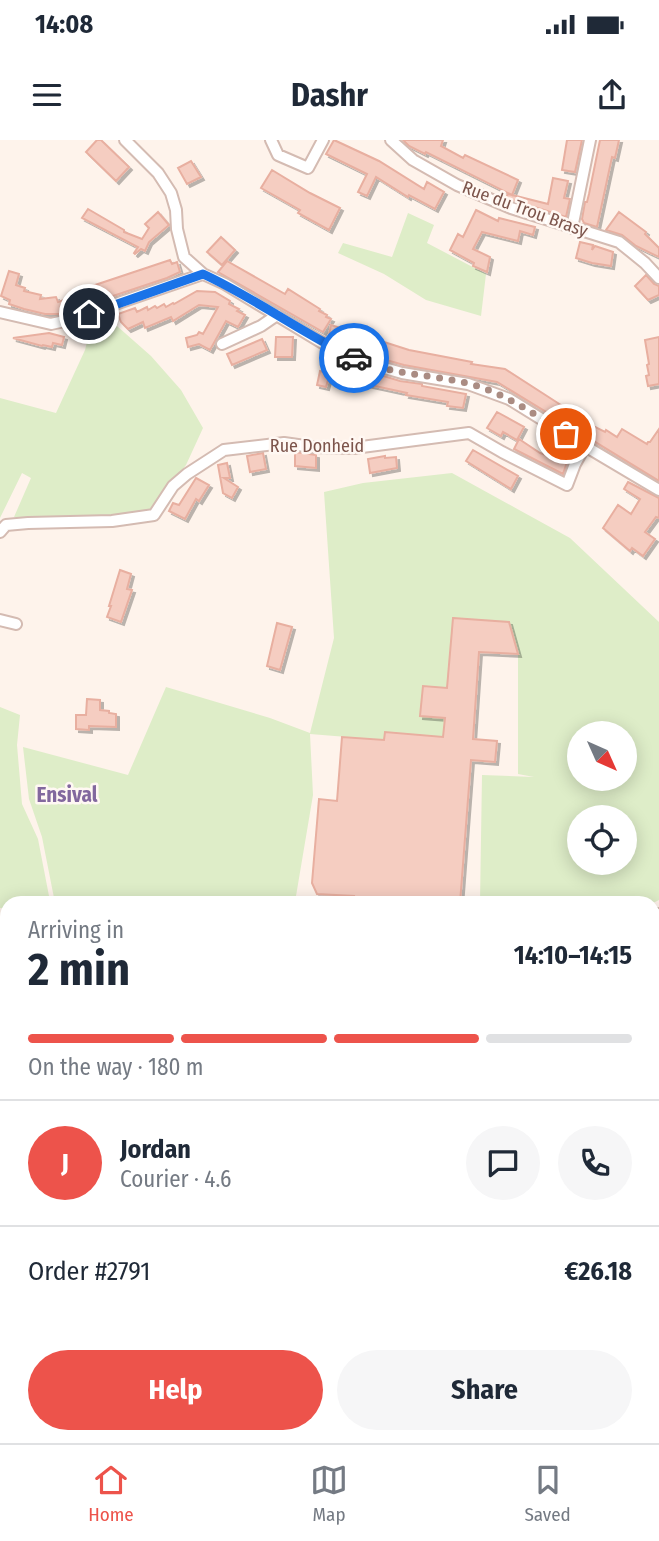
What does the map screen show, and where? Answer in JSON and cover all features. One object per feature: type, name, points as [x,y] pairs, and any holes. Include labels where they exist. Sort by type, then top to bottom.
[{"type":"street","points":[[125,140],[158,173],[171,193],[184,257],[203,274],[225,284],[326,345],[360,361],[402,373],[468,384],[509,399],[659,490]]},
{"type":"street","points":[[271,140],[278,155],[308,168],[323,140]]},
{"type":"street","name":"Rue du Trou Brasy","points":[[391,140],[414,160],[457,185],[511,208],[619,242],[659,278]]},
{"type":"street","points":[[572,228],[590,140]]},
{"type":"street","points":[[0,312],[51,324],[80,317],[203,274]]},
{"type":"street","points":[[222,344],[261,326],[277,315]]},
{"type":"street","name":"Rue Donheid","points":[[0,531],[6,525],[112,521],[154,516],[173,486],[187,474],[224,450],[242,447],[285,443],[354,448],[469,433],[566,485],[584,446]]},
{"type":"street","points":[[0,620],[16,624]]},
{"type":"green space","points":[[408,213],[434,225],[427,243],[486,274],[481,316],[426,300],[384,274],[338,253],[343,243],[392,257]]},
{"type":"green space","points":[[109,319],[151,356],[181,390],[203,428],[186,465],[151,511],[129,518],[14,517],[31,478],[22,473],[0,518],[0,398],[56,413],[85,350],[92,322]]},
{"type":"green space","points":[[452,473],[570,538],[659,622],[659,896],[480,896],[482,775],[534,777],[518,774],[518,655],[509,622],[453,618],[447,688],[423,686],[420,716],[445,718],[443,737],[385,732],[384,740],[310,734],[313,795],[296,896],[54,896],[42,837],[29,799],[23,747],[128,775],[166,687],[270,718],[310,733],[334,638],[324,492],[363,483]]},
{"type":"green space","points":[[0,707],[20,715],[17,745],[22,804],[38,839],[49,896],[0,896]]},
{"type":"building","points":[[97,140],[101,140],[129,167],[116,181],[86,152]]},
{"type":"building","points":[[334,140],[379,161],[424,189],[427,182],[444,192],[435,209],[409,195],[408,197],[376,177],[367,196],[358,192],[367,174],[326,154]]},
{"type":"building","points":[[403,140],[443,140],[441,146],[463,158],[465,155],[518,180],[512,195],[409,146]]},
{"type":"building","points":[[567,140],[582,140],[575,172],[562,170]]},
{"type":"building","points":[[600,140],[619,140],[615,158],[612,157],[597,227],[584,223],[582,219]]},
{"type":"building","points":[[191,161],[201,177],[187,184],[178,168]]},
{"type":"building","points":[[272,170],[340,208],[329,230],[261,188]]},
{"type":"building","points":[[553,178],[568,181],[564,198],[570,199],[566,217],[506,198],[508,194],[548,204]]},
{"type":"building","points":[[88,209],[124,232],[142,239],[149,228],[145,224],[158,212],[169,225],[149,242],[145,251],[141,249],[135,254],[138,247],[82,218]]},
{"type":"building","points":[[476,210],[498,221],[499,218],[535,227],[533,235],[520,231],[518,241],[482,232],[473,249],[490,257],[487,272],[450,250],[458,234],[463,237]]},
{"type":"building","points":[[619,212],[646,232],[659,248],[659,257],[636,246],[622,235],[606,230]]},
{"type":"building","points":[[221,237],[235,250],[222,265],[207,252]]},
{"type":"building","points":[[580,242],[593,245],[592,250],[595,246],[613,252],[611,266],[576,258]]},
{"type":"building","points":[[170,260],[172,264],[177,262],[180,272],[59,314],[24,309],[9,304],[10,300],[1,296],[9,271],[19,274],[16,285],[25,288],[24,291],[41,295],[40,299],[56,297],[58,302],[92,291],[86,288]]},
{"type":"building","points":[[227,261],[285,294],[288,289],[320,309],[319,311],[331,319],[323,332],[218,272]]},
{"type":"building","points":[[646,275],[659,286],[659,295],[648,300],[635,286]]},
{"type":"building","points":[[197,291],[215,292],[245,315],[238,327],[226,321],[210,350],[199,344],[188,347],[186,338],[199,332],[203,334],[218,307],[199,305],[173,321],[171,317],[145,328],[143,322],[128,329],[118,314],[135,308],[137,312],[164,304],[166,307]]},
{"type":"building","points":[[331,325],[409,350],[505,369],[595,427],[617,437],[622,429],[647,444],[659,429],[659,481],[497,382],[404,365],[368,355],[370,348],[329,335]]},
{"type":"building","points":[[49,333],[64,337],[62,345],[53,343],[52,347],[42,346],[13,338]]},
{"type":"building","points":[[276,337],[293,337],[292,357],[275,357]]},
{"type":"building","points":[[659,337],[659,384],[648,386],[646,376],[649,375],[649,364],[645,340]]},
{"type":"building","points":[[262,339],[267,350],[232,365],[227,354]]},
{"type":"building","points":[[338,362],[400,381],[466,394],[463,408],[447,406],[448,402],[347,380],[345,384],[328,380],[326,387],[317,385],[320,371],[330,374],[332,367],[337,368]]},
{"type":"building","points":[[497,412],[524,427],[517,440],[503,432],[501,436],[487,428]]},
{"type":"building","points":[[519,439],[540,453],[567,462],[563,474],[514,449]]},
{"type":"building","points":[[473,450],[518,476],[511,489],[466,461]]},
{"type":"building","points":[[295,452],[316,455],[316,468],[295,466]]},
{"type":"building","points":[[263,453],[266,469],[250,472],[247,456]]},
{"type":"building","points":[[396,457],[397,468],[370,473],[368,459]]},
{"type":"building","points":[[227,463],[230,478],[224,478],[238,487],[232,498],[223,493],[218,465]]},
{"type":"building","points":[[196,478],[209,485],[199,501],[196,499],[185,519],[169,511],[173,503],[179,505]]},
{"type":"building","points":[[628,482],[659,498],[659,518],[656,517],[645,532],[655,539],[643,556],[632,548],[630,551],[603,528],[618,505],[631,514],[640,499],[624,489]]},
{"type":"building","points":[[120,570],[131,574],[127,589],[132,590],[121,622],[107,617]]},
{"type":"building","points":[[453,618],[509,622],[518,654],[479,652],[473,739],[497,741],[495,762],[471,760],[461,896],[317,894],[312,883],[319,799],[337,801],[342,737],[384,740],[385,732],[443,737],[445,718],[420,716],[423,686],[447,688]]},
{"type":"building","points":[[277,623],[292,627],[280,670],[267,666]]},
{"type":"building","points":[[87,699],[100,700],[100,710],[116,714],[116,727],[89,726],[89,730],[76,729],[76,715],[86,715]]},
{"type":"way so far","points":[[354,358],[402,373],[468,384],[487,390],[509,399],[566,434]]},
{"type":"district","name":"Ensival","points":[[67,795]]},
{"type":"route","points":[[89,314],[203,274],[225,284],[326,345],[354,358]]}]
